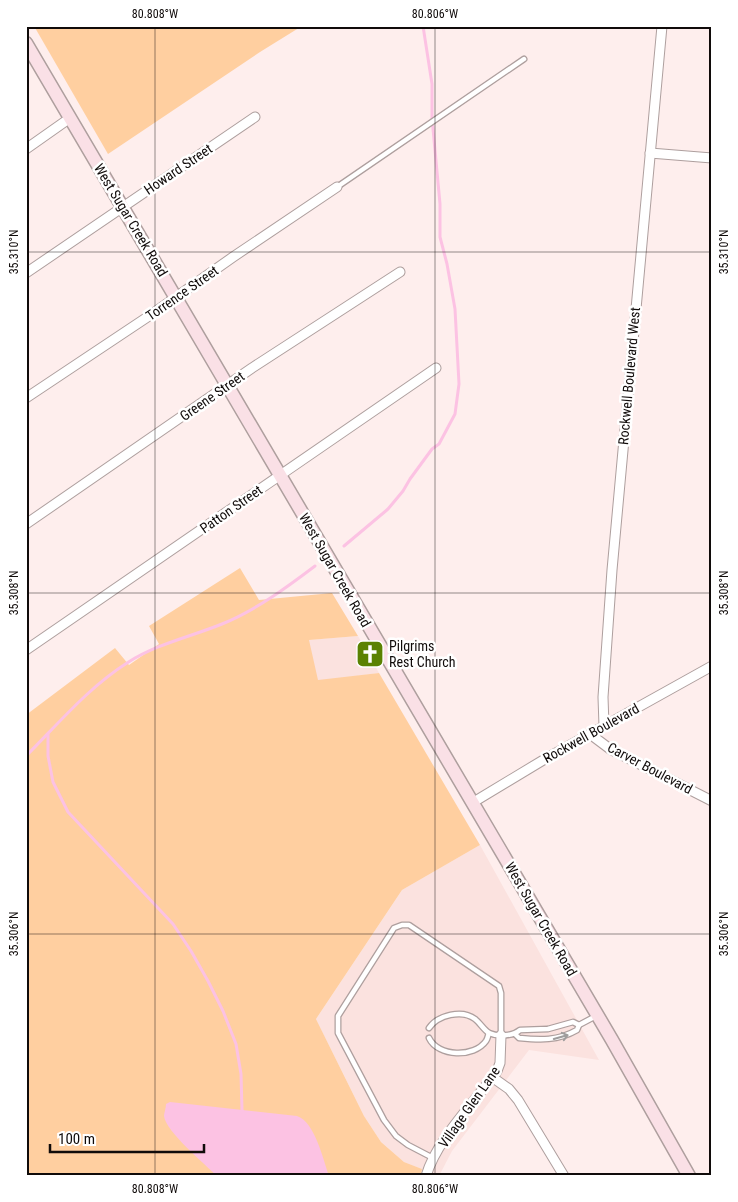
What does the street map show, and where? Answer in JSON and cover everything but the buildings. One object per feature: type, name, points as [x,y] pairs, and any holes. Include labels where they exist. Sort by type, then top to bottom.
[{"type":"main road","name":"West Sugar Creek Road","points":[[26,43],[597,1015],[689,1176]]},
{"type":"street","name":"Rockwell Boulevard West","points":[[604,726],[603,697],[612,570],[662,26]]},
{"type":"street","points":[[26,149],[70,118]]},
{"type":"street","name":"Howard Street","points":[[26,273],[255,118]]},
{"type":"street","points":[[650,153],[712,158]]},
{"type":"street","name":"Torrence Street","points":[[26,398],[337,187]]},
{"type":"street","name":"Greene Street","points":[[26,524],[228,385],[400,272]]},
{"type":"street","name":"Patton Street","points":[[26,650],[436,368]]},
{"type":"street","name":"Rockwell Boulevard","points":[[472,803],[712,666]]},
{"type":"street","name":"Carver Boulevard","points":[[590,734],[610,748],[712,801]]},
{"type":"street","name":"Village Glen Lane","points":[[426,1176],[433,1158],[440,1147],[492,1077],[500,1063],[501,1035]]},
{"type":"street","points":[[492,1077],[509,1089],[518,1100],[564,1176]]},
{"type":"lane","points":[[337,187],[524,59]]},
{"type":"lane","points":[[433,1158],[408,1145],[396,1136],[384,1120],[338,1033],[338,1016],[394,928],[408,925],[499,986],[501,993],[501,1035]]},
{"type":"lane","points":[[430,1028],[434,1021],[453,1015],[469,1015],[477,1020],[489,1033],[501,1035],[515,1034],[520,1030],[548,1030],[573,1022],[579,1025]]},
{"type":"lane","points":[[515,1034],[519,1038],[557,1039],[577,1030],[579,1025],[597,1015]]},
{"type":"lane","points":[[429,1038],[438,1049],[447,1052],[464,1052],[475,1050],[486,1041],[489,1033]]},
{"type":"shaded area","points":[[34,26],[302,26],[108,154]]},
{"type":"shaded area","points":[[240,568],[259,600],[332,593],[358,636],[309,640],[318,680],[379,673],[480,845],[402,890],[316,1019],[364,1116],[381,1142],[404,1162],[422,1169],[421,1176],[26,1176],[26,715],[115,648],[129,665],[159,644],[149,626]]},
{"type":"shaded area","points":[[358,636],[379,673],[307,683],[283,642]]},
{"type":"shaded area","points":[[480,845],[599,1060],[529,1050],[452,1151],[439,1176],[404,1162],[381,1142],[364,1116],[316,1019],[402,890]]},
{"type":"shaded area","points":[[170,1102],[297,1116],[309,1126],[313,1133],[329,1176],[217,1176],[178,1139],[166,1123],[164,1113],[166,1104]]},
{"type":"waterway","points":[[344,546],[388,509],[432,449],[439,444],[455,414],[459,384],[455,309],[440,237],[440,204],[432,118],[432,84],[423,26]]},
{"type":"waterway","points":[[26,756],[100,683],[127,663],[138,656],[173,641],[222,624],[247,612],[315,566]]},
{"type":"waterway","points":[[48,734],[48,756],[53,782],[68,812],[173,924],[208,981],[223,1011],[236,1044],[241,1074],[242,1110],[244,1114]]},
{"type":"place","name":"Pilgrims Rest Church","points":[[370,654]]}]
